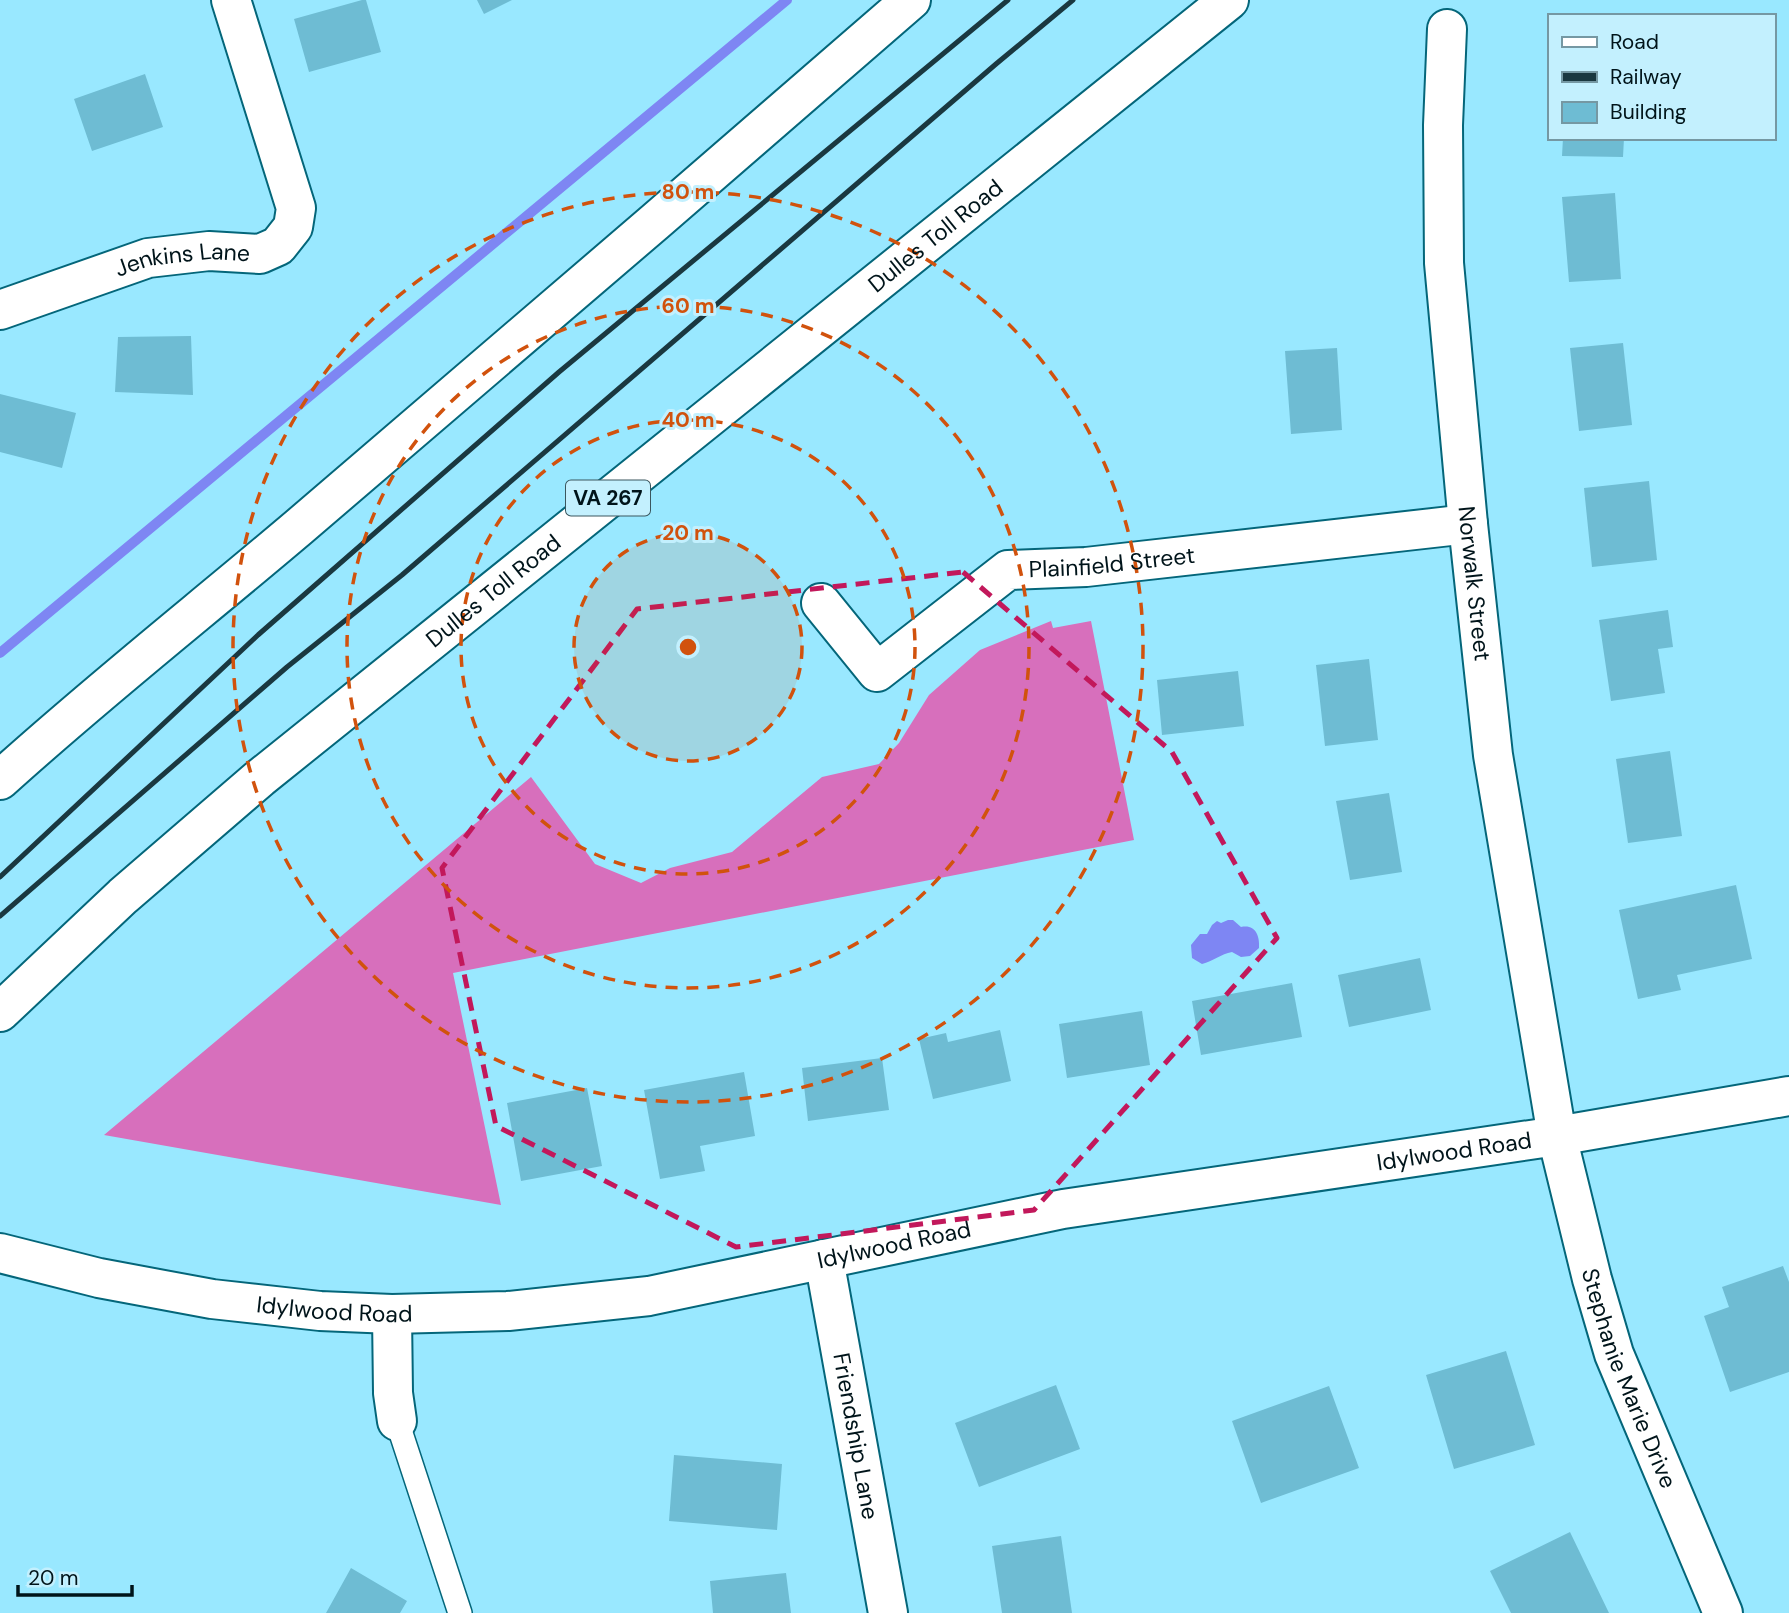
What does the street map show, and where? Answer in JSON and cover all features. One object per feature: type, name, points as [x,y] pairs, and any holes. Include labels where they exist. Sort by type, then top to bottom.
[{"type":"main road","name":"Jenkins Lane","points":[[0,310],[148,258],[209,251],[260,254],[278,246],[293,227],[296,208],[231,0]]},
{"type":"main road","points":[[0,780],[52,733],[588,280],[911,0]]},
{"type":"main road","name":"Dulles Toll Road","points":[[0,1012],[123,896],[260,778],[1229,0]]},
{"type":"main road","name":"Norwalk Street","points":[[1447,29],[1443,125],[1444,263],[1468,524],[1493,755],[1557,1136]]},
{"type":"main road","name":"Plainfield Street","points":[[821,603],[877,672],[1008,570],[1086,567],[1468,524]]},
{"type":"main road","name":"Idylwood Road","points":[[0,1253],[99,1278],[212,1299],[320,1311],[392,1314],[508,1311],[649,1296],[1063,1209],[1557,1136],[1789,1096]]},
{"type":"main road","name":"Stephanie Marie Drive","points":[[1557,1136],[1592,1279],[1614,1354],[1723,1613]]},
{"type":"main road","name":"Friendship Lane","points":[[824,1259],[888,1613]]},
{"type":"main road","points":[[392,1314],[393,1393],[397,1421]]},
{"type":"lane","points":[[397,1421],[460,1613]]},
{"type":"highlighted area","points":[[963,572],[1172,752],[1277,938],[1034,1210],[736,1247],[496,1126],[442,868],[637,609]]},
{"type":"shaded area","points":[[1051,621],[1053,628],[1091,621],[1134,840],[453,973],[501,1205],[104,1135],[531,777],[595,864],[641,883],[670,868],[732,852],[822,777],[879,764],[899,743],[929,695],[980,650]]},
{"type":"water","points":[[1233,920],[1241,927],[1253,929],[1259,939],[1259,948],[1250,956],[1241,957],[1232,952],[1202,964],[1192,958],[1191,945],[1200,934],[1207,934],[1217,921],[1221,923]]},
{"type":"building","points":[[366,0],[381,52],[309,72],[294,19]]},
{"type":"building","points":[[477,0],[512,0],[484,14]]},
{"type":"building","points":[[145,74],[163,127],[92,151],[74,99]]},
{"type":"building","points":[[1563,140],[1624,140],[1623,157],[1562,156]]},
{"type":"building","points":[[1615,193],[1621,279],[1569,282],[1562,197]]},
{"type":"building","points":[[191,336],[193,395],[115,392],[118,337]]},
{"type":"building","points":[[1623,343],[1632,425],[1579,431],[1570,348]]},
{"type":"building","points":[[1337,348],[1342,430],[1291,434],[1285,351]]},
{"type":"building","points":[[0,394],[76,413],[62,468],[0,452]]},
{"type":"building","points":[[1649,481],[1657,560],[1592,567],[1584,488]]},
{"type":"building","points":[[1668,610],[1673,647],[1658,649],[1665,693],[1611,701],[1599,620]]},
{"type":"building","points":[[1369,659],[1378,740],[1325,746],[1316,665]]},
{"type":"building","points":[[1238,671],[1244,726],[1162,735],[1157,680]]},
{"type":"building","points":[[1670,751],[1682,836],[1628,843],[1616,759]]},
{"type":"building","points":[[1389,793],[1402,872],[1350,880],[1336,801]]},
{"type":"building","points":[[1736,885],[1752,959],[1677,975],[1681,990],[1638,999],[1619,910]]},
{"type":"building","points":[[1420,958],[1431,1010],[1349,1027],[1338,975]]},
{"type":"building","points":[[1292,983],[1302,1037],[1201,1055],[1192,1001]]},
{"type":"building","points":[[1142,1011],[1150,1065],[1067,1078],[1059,1024]]},
{"type":"building","points":[[1000,1030],[1011,1081],[933,1099],[919,1039],[946,1033],[948,1042]]},
{"type":"building","points":[[882,1058],[889,1110],[808,1121],[802,1068]]},
{"type":"building","points":[[744,1072],[755,1136],[700,1146],[705,1171],[660,1179],[644,1090]]},
{"type":"building","points":[[587,1088],[602,1166],[521,1181],[507,1103]]},
{"type":"building","points":[[1783,1266],[1789,1282],[1789,1372],[1730,1392],[1704,1316],[1729,1307],[1722,1287]]},
{"type":"building","points":[[1506,1351],[1535,1445],[1454,1469],[1426,1375]]},
{"type":"building","points":[[1056,1385],[1080,1449],[979,1487],[955,1423]]},
{"type":"building","points":[[1329,1386],[1359,1468],[1261,1503],[1232,1421]]},
{"type":"building","points":[[674,1455],[782,1464],[777,1530],[669,1521]]},
{"type":"building","points":[[1570,1532],[1609,1613],[1511,1613],[1490,1571]]},
{"type":"building","points":[[1061,1536],[1072,1613],[1002,1613],[992,1546]]},
{"type":"building","points":[[351,1568],[407,1601],[400,1613],[326,1613]]},
{"type":"building","points":[[786,1573],[791,1613],[713,1613],[710,1581]]},
{"type":"waterway","points":[[0,653],[787,0]]},
{"type":"railway","points":[[0,877],[258,635],[559,372],[1008,0]]},
{"type":"railway","points":[[0,916],[287,667],[402,575],[1073,0]]}]
